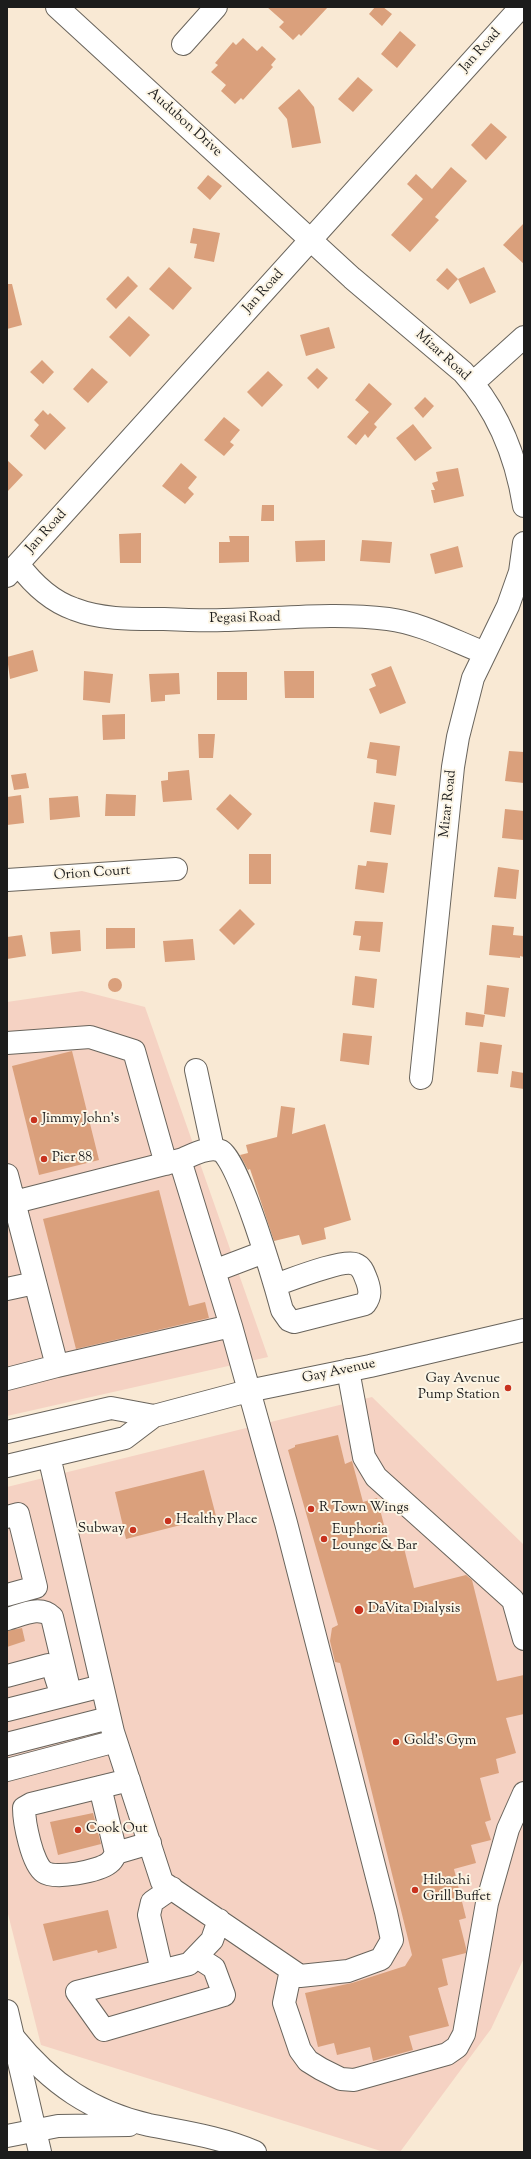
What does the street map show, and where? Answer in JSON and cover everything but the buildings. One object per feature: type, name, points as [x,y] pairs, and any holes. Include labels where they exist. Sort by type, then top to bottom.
[{"type":"main road","name":"Audubon Drive","points":[[58,7],[311,239]]},
{"type":"main road","points":[[183,44],[216,7]]},
{"type":"main road","name":"Jan Road","points":[[13,570],[521,7]]},
{"type":"main road","name":"Mizar Road","points":[[311,239],[373,296],[463,372],[473,384],[505,434],[519,476],[524,506]]},
{"type":"main road","points":[[473,384],[524,337]]},
{"type":"main road","name":"Mizar Road","points":[[420,1078],[453,767],[458,737],[473,678],[511,599],[520,572],[524,543]]},
{"type":"main road","name":"Pegasi Road","points":[[13,570],[54,600],[92,615],[125,619],[224,620],[352,616],[388,619],[417,626],[485,653]]},
{"type":"main road","name":"Orion Court","points":[[7,880],[176,869]]},
{"type":"main road","points":[[7,1043],[90,1037],[134,1051],[173,1162],[214,1271],[231,1326],[286,1523],[392,1940],[381,1959],[348,1972],[300,1976],[162,1882],[116,1741],[49,1456]]},
{"type":"main road","points":[[196,1070],[217,1150],[229,1159],[242,1185],[275,1285]]},
{"type":"main road","points":[[10,1204],[217,1150]]},
{"type":"main road","points":[[7,1175],[15,1239],[35,1283],[57,1366]]},
{"type":"main road","points":[[214,1271],[264,1252]]},
{"type":"main road","points":[[7,1289],[35,1283]]},
{"type":"main road","points":[[7,1379],[231,1326]]},
{"type":"main road","name":"Gay Avenue","points":[[7,1466],[125,1438],[154,1416],[248,1391],[524,1330]]},
{"type":"main road","points":[[348,1370],[364,1456],[376,1478],[513,1600],[524,1638]]},
{"type":"main road","name":"Gay Avenue","points":[[7,1432],[110,1408],[154,1416]]},
{"type":"main road","points":[[7,1517],[18,1514],[36,1587],[7,1594]]},
{"type":"main road","points":[[7,1619],[40,1610],[46,1611],[52,1617],[66,1694]]},
{"type":"main road","points":[[7,1676],[48,1665],[53,1668],[66,1694]]},
{"type":"main road","points":[[7,1710],[102,1686]]},
{"type":"main road","points":[[7,1744],[110,1718]]},
{"type":"main road","points":[[7,1770],[116,1741]]},
{"type":"main road","points":[[100,1787],[116,1853],[113,1859],[108,1864],[70,1875],[53,1876],[43,1872],[36,1863],[24,1819],[24,1808],[31,1804],[100,1787],[129,1780]]},
{"type":"main road","points":[[291,1970],[284,2003],[300,2050],[308,2061],[341,2079],[354,2080],[447,2054],[457,2047],[464,2034],[487,1903],[508,1829],[524,1793]]},
{"type":"main road","points":[[116,1853],[150,1844]]},
{"type":"main road","points":[[162,1971],[149,1915],[152,1902],[172,1888]]},
{"type":"main road","points":[[197,1957],[214,1968],[224,1995],[104,2030],[77,1992],[189,1964],[212,1940],[219,1920]]},
{"type":"main road","points":[[7,2011],[40,2152]]},
{"type":"main road","points":[[14,2038],[34,2063],[58,2084],[110,2113],[148,2124],[211,2138],[254,2152]]},
{"type":"main road","points":[[7,2136],[35,2130],[83,2125],[148,2124]]},
{"type":"shaded area","points":[[82,991],[145,1007],[268,1357],[7,1416],[7,1002]]},
{"type":"shaded area","points":[[372,1397],[524,1545],[524,1958],[491,2029],[400,2152],[384,2152],[41,2045],[7,1910],[7,1487]]},
{"type":"place","name":"Jimmy John's","points":[[34,1120]]},
{"type":"place","name":"Pier 88","points":[[44,1159]]},
{"type":"place","name":"Gay Avenue Pump Station","points":[[508,1388]]},
{"type":"place","name":"R Town Wings","points":[[311,1509]]},
{"type":"place","name":"Healthy Place","points":[[168,1521]]},
{"type":"place","name":"Subway","points":[[133,1530]]},
{"type":"place","name":"Euphoria Lounge & Bar","points":[[324,1539]]},
{"type":"place","name":"DaVita Dialysis","points":[[359,1610]]},
{"type":"place","name":"Gold's Gym","points":[[396,1742]]},
{"type":"place","name":"Cook Out","points":[[78,1830]]},
{"type":"place","name":"Hibachi Grill Buffet","points":[[415,1890]]}]
